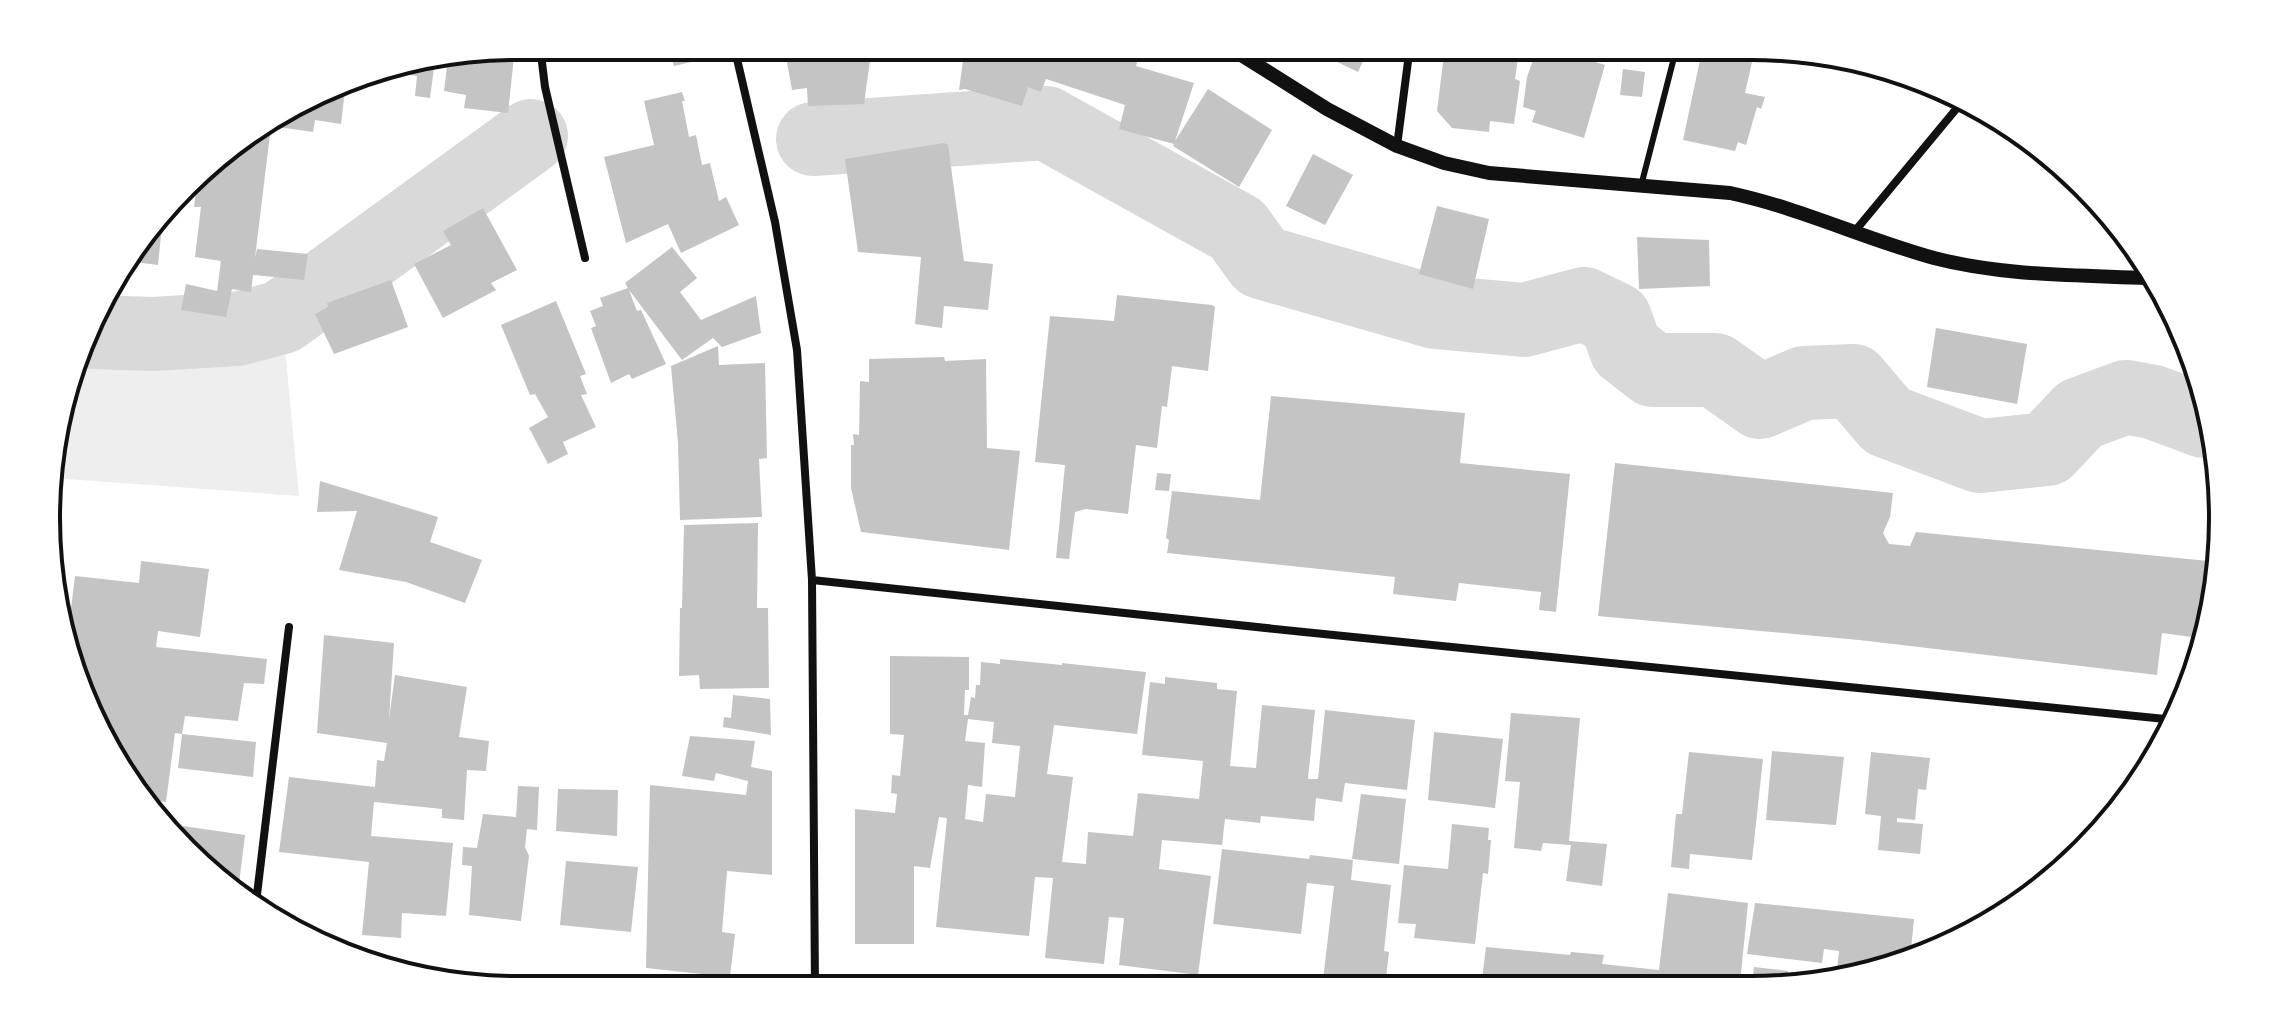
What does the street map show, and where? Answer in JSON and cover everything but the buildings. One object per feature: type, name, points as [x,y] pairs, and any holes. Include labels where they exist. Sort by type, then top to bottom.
[{"type":"street","points":[[542,60],[545,87],[585,258]]},
{"type":"street","points":[[737,60],[775,222],[797,350],[812,580],[815,976]]},
{"type":"street","points":[[1249,60],[1327,109],[1397,146],[1444,163],[1489,173],[1730,193],[1765,200],[1933,258],[1972,267],[2052,275],[2141,278]]},
{"type":"street","points":[[1397,146],[1408,60]]},
{"type":"street","points":[[1855,231],[1957,108]]},
{"type":"street","points":[[812,580],[2163,719]]},
{"type":"street","points":[[257,894],[289,627]]},
{"type":"lane","points":[[1641,186],[1673,60]]},
{"type":"shaded area","points":[[282,317],[299,496],[62,479],[76,399],[100,332],[153,334],[237,329]]},
{"type":"waterway","points":[[813,139],[1046,123],[1237,229],[1261,262],[1435,312],[1524,320],[1584,304],[1615,319],[1626,349],[1653,370],[1715,370],[1760,402],[1804,383],[1853,381],[1887,421],[1980,456],[2047,449],[2080,414],[2126,397],[2153,402],[2198,419]]},
{"type":"waterway","points":[[100,332],[153,334],[237,329],[282,317],[531,136]]}]
